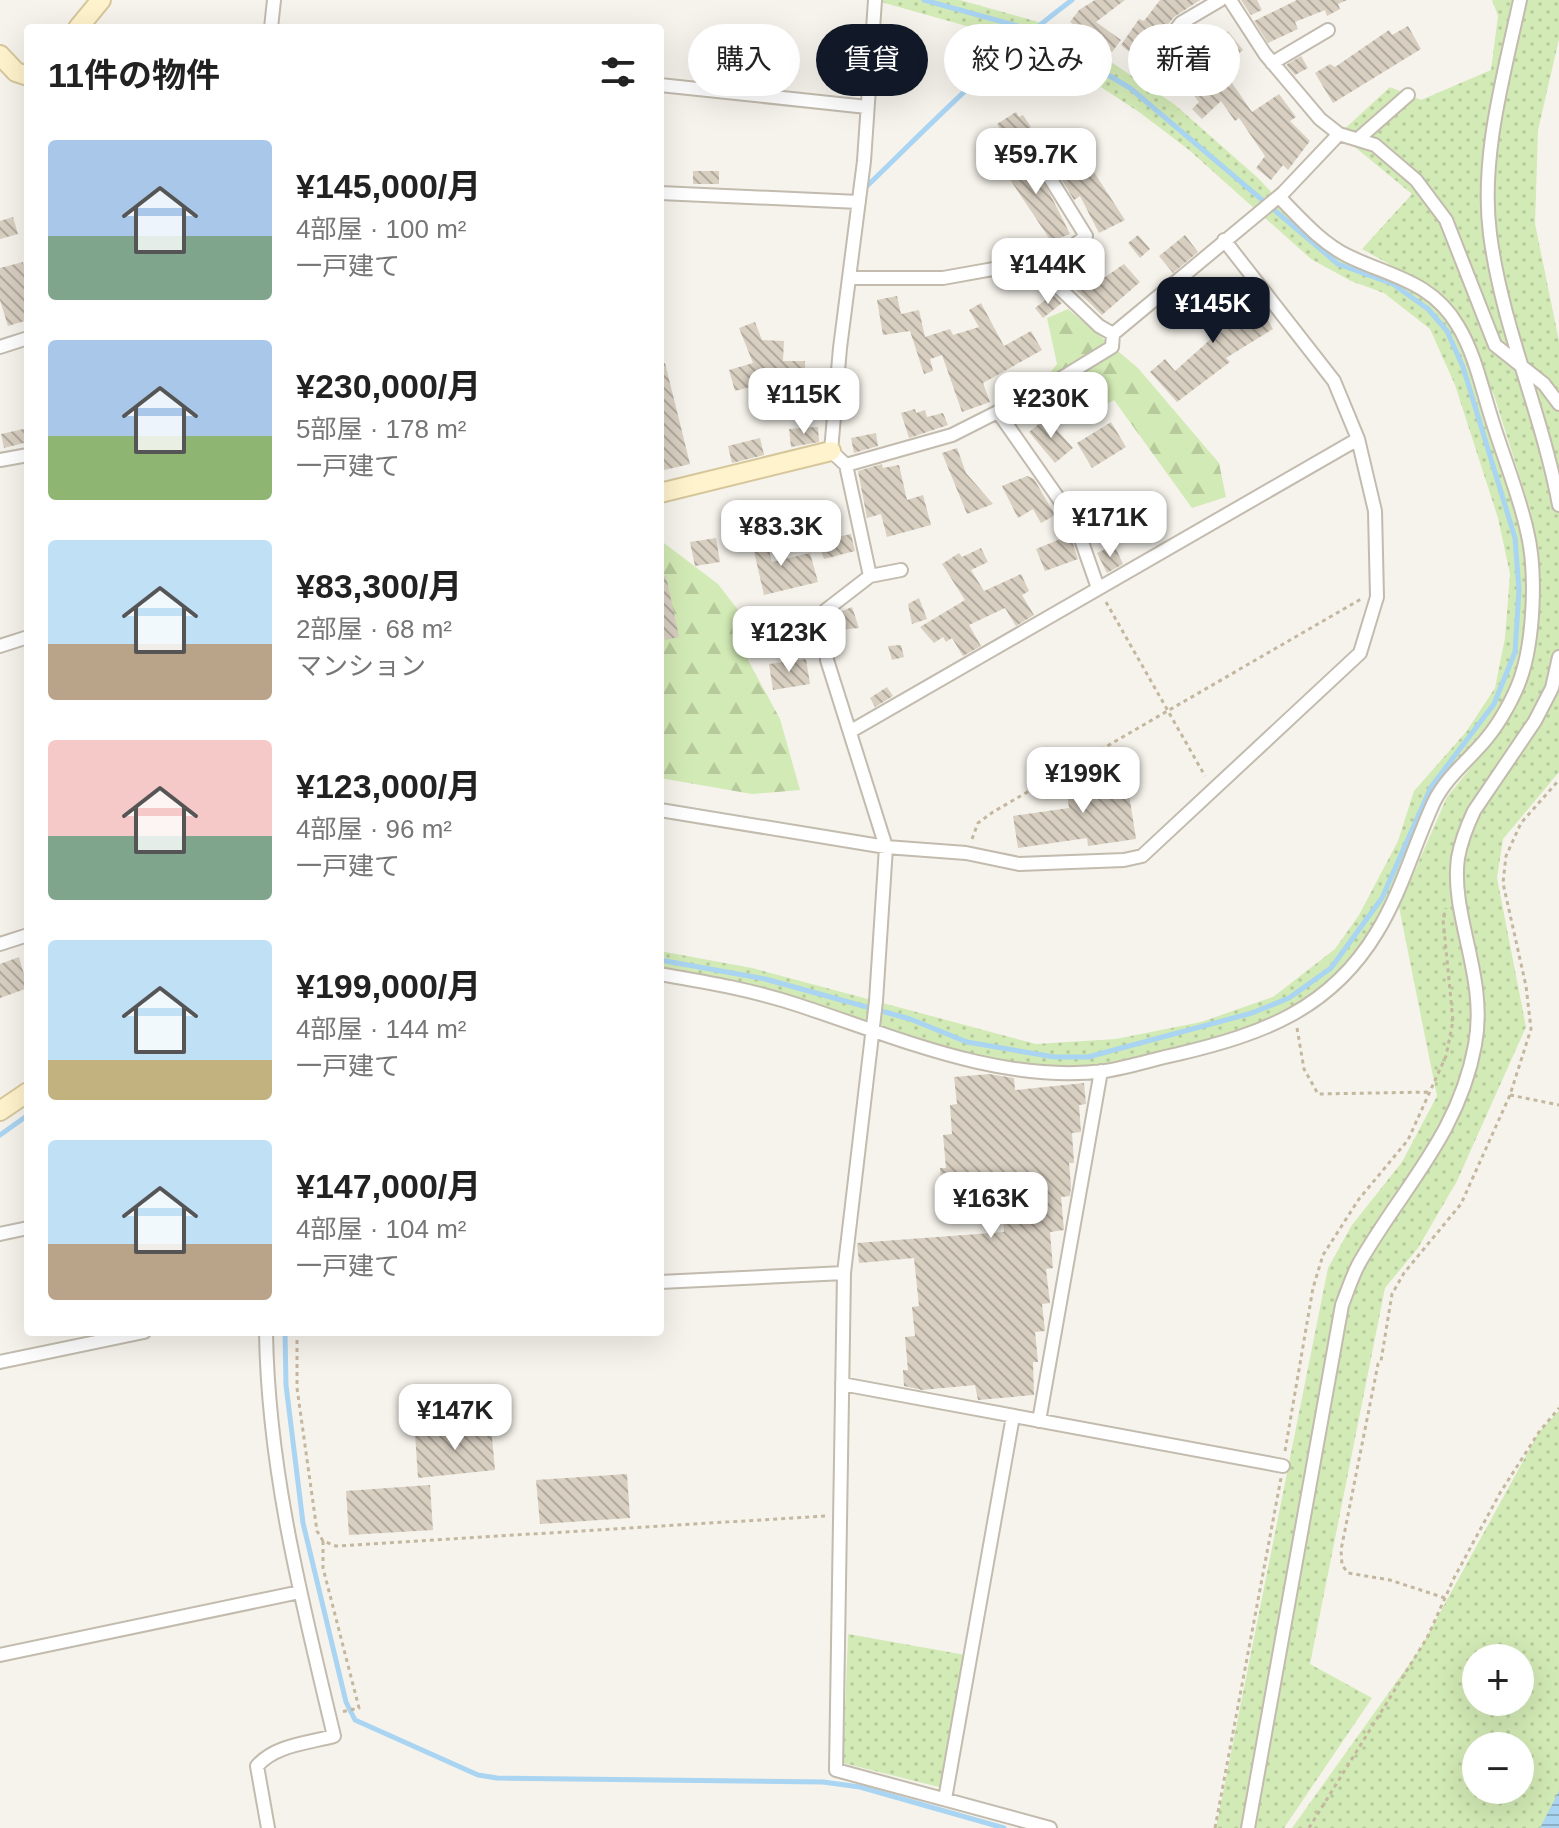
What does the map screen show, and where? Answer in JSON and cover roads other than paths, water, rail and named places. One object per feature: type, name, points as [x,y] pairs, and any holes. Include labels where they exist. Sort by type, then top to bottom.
[{"type":"street","points":[[81,24],[101,0]]},
{"type":"street","points":[[271,24],[274,0]]},
{"type":"street","points":[[1180,24],[1220,0]]},
{"type":"street","points":[[1230,0],[1272,63],[1320,119],[1339,134],[1375,145],[1416,180],[1446,220],[1495,345],[1544,384],[1559,404]]},
{"type":"street","points":[[1520,0],[1494,118],[1490,231],[1498,279],[1550,457],[1559,505]]},
{"type":"street","points":[[831,451],[859,202],[875,1]]},
{"type":"street","points":[[1272,63],[1328,30]]},
{"type":"street","points":[[0,55],[16,72],[24,75]]},
{"type":"street","points":[[664,85],[867,107]]},
{"type":"street","points":[[1358,139],[1408,95]]},
{"type":"street","points":[[846,465],[952,435],[1112,347],[1113,334],[1279,197],[1339,134]]},
{"type":"street","points":[[1040,271],[1086,236],[1050,178]]},
{"type":"street","points":[[664,193],[859,202]]},
{"type":"street","points":[[664,975],[792,1003],[872,1030],[1021,1071],[1058,1074],[1101,1071],[1246,1037],[1296,1016],[1341,978],[1376,935],[1399,891],[1436,798],[1489,735],[1521,678],[1529,639],[1532,570],[1528,533],[1471,354],[1457,324],[1437,300],[1414,284],[1383,268],[1348,256],[1317,235],[1279,197]]},
{"type":"street","points":[[664,811],[886,847],[966,853],[1019,864],[1124,860],[1142,856],[1360,653],[1377,597],[1375,511],[1358,439],[1334,381],[1224,240]]},
{"type":"street","points":[[849,278],[943,278],[1032,262],[1113,334]]},
{"type":"street","points":[[0,347],[24,339]]},
{"type":"street","points":[[998,412],[1075,522],[1098,588]]},
{"type":"street","points":[[851,731],[1358,439]]},
{"type":"street","points":[[831,451],[846,465],[870,576]]},
{"type":"street","points":[[664,492],[831,451]]},
{"type":"street","points":[[0,460],[24,456]]},
{"type":"street","points":[[901,570],[870,576],[826,610],[827,660],[886,847],[876,1001],[844,1273],[836,1770],[1050,1828]]},
{"type":"street","points":[[0,646],[24,638]]},
{"type":"street","points":[[1248,1828],[1342,1305],[1359,1262],[1445,1133],[1464,1089],[1476,1044],[1479,1001],[1459,886],[1458,860],[1464,833],[1474,811],[1552,688],[1559,657]]},
{"type":"street","points":[[0,944],[24,936]]},
{"type":"street","points":[[1039,1421],[1101,1071]]},
{"type":"street","points":[[0,1111],[24,1095]]},
{"type":"street","points":[[0,1234],[24,1229]]},
{"type":"street","points":[[664,1282],[844,1273]]},
{"type":"street","points":[[0,1362],[125,1336]]},
{"type":"street","points":[[266,1336],[269,1404],[283,1518],[334,1736],[266,1755],[257,1766],[268,1828]]},
{"type":"street","points":[[842,1384],[1283,1466]]},
{"type":"street","points":[[945,1799],[1013,1416]]},
{"type":"street","points":[[0,1655],[300,1592]]},
{"type":"water","points":[[1559,1791],[1559,1828],[1540,1828]]},
{"type":"waterway","points":[[664,961],[765,979],[910,1019],[967,1042],[1054,1057],[1088,1057],[1252,1013],[1289,998],[1331,968],[1382,898],[1431,787],[1494,704],[1515,652],[1519,590],[1515,538],[1463,367],[1447,331],[1428,309],[1393,284],[1338,264],[1130,88],[1032,30],[924,0]]},
{"type":"waterway","points":[[865,188],[991,67],[1072,0]]},
{"type":"waterway","points":[[0,1135],[24,1118]]},
{"type":"waterway","points":[[285,1336],[286,1385],[303,1523],[346,1702],[355,1720],[478,1775],[497,1778],[823,1782],[860,1787],[1004,1828]]}]
